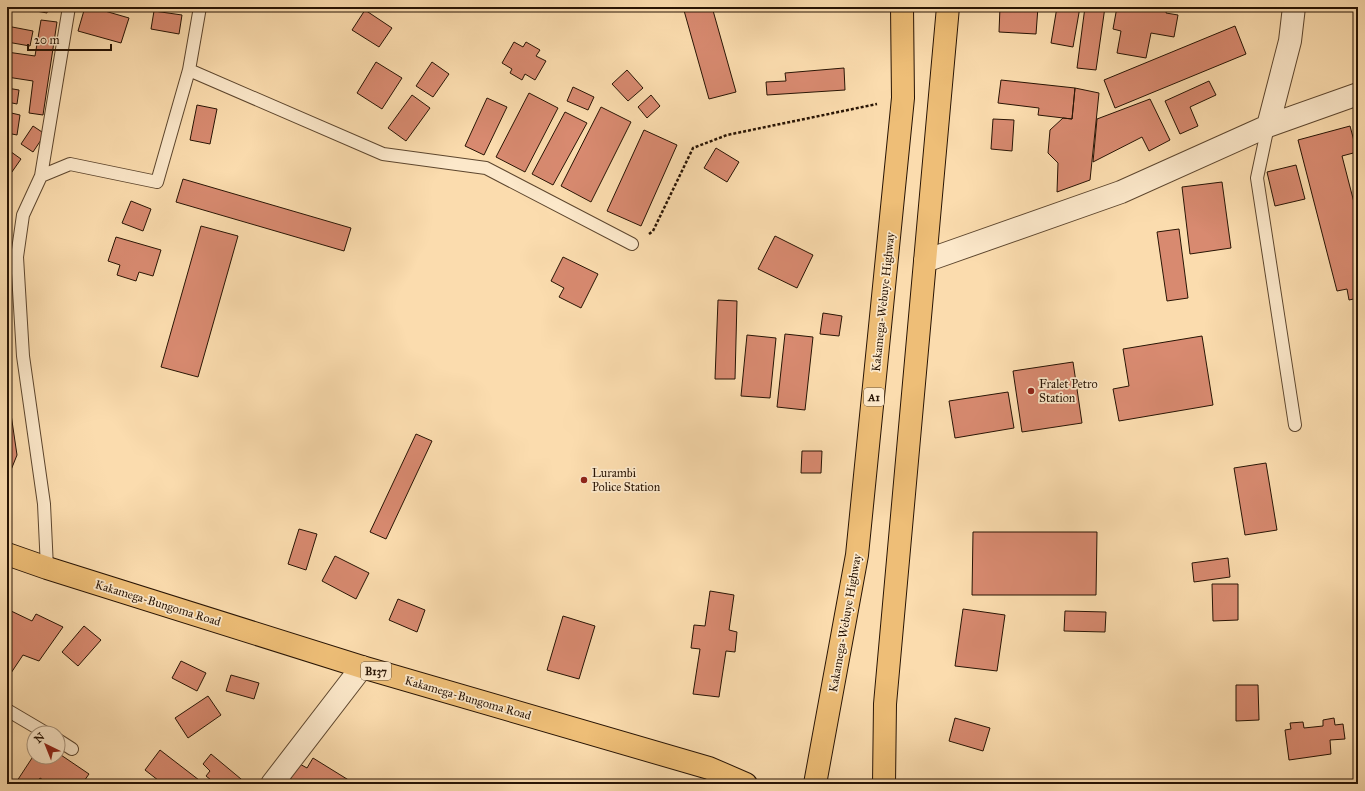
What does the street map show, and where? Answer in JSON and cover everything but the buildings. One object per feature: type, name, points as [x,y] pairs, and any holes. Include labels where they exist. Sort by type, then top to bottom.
[{"type":"main road","name":"Kakamega-Webuye Highway","points":[[815,784],[857,555],[903,98],[902,7]]},
{"type":"main road","points":[[884,784],[885,704],[948,7]]},
{"type":"main road","name":"Kakamega-Bungoma Road","points":[[7,554],[47,568],[362,667],[709,768],[746,784]]},
{"type":"street","points":[[1268,126],[1290,41],[1294,7]]},
{"type":"street","points":[[925,261],[1121,192],[1268,126],[1358,94]]},
{"type":"street","points":[[272,784],[362,667]]},
{"type":"lane","points":[[47,568],[44,504],[22,356],[17,257],[23,215],[41,176],[69,7]]},
{"type":"lane","points":[[41,176],[70,164],[157,182],[189,70],[200,7]]},
{"type":"lane","points":[[189,70],[383,154],[486,168],[632,244]]},
{"type":"lane","points":[[1268,126],[1257,178],[1295,425]]},
{"type":"lane","points":[[7,710],[32,725]]},
{"type":"lane","points":[[66,745],[72,749]]},
{"type":"path","points":[[632,244],[653,231],[692,148],[727,135],[903,98]]},
{"type":"place","name":"Fralet Petro Station","points":[[1031,391]]},
{"type":"place","name":"Lurambi Police Station","points":[[584,480]]}]
